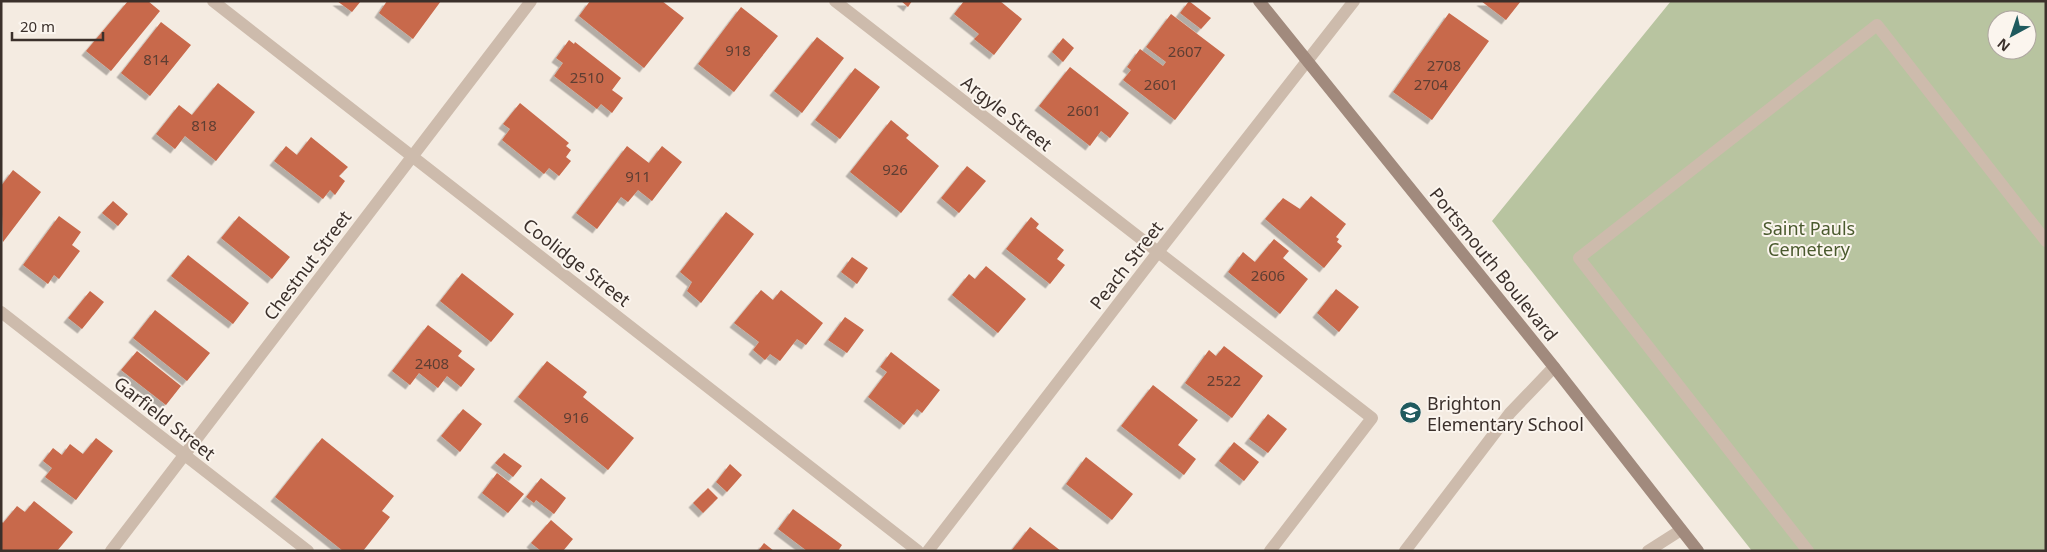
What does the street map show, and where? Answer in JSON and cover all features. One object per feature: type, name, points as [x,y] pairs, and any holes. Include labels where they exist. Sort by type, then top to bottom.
[{"type":"main road","name":"Portsmouth Boulevard","points":[[1259,1],[1554,367],[1698,551]]},
{"type":"street","name":"Coolidge Street","points":[[213,1],[918,551]]},
{"type":"street","name":"Chestnut Street","points":[[111,551],[531,1]]},
{"type":"street","name":"Argyle Street","points":[[835,1],[1372,418],[1270,551]]},
{"type":"street","name":"Peach Street","points":[[928,551],[1354,1]]},
{"type":"street","points":[[1808,551],[1579,258],[1877,25],[2046,241]]},
{"type":"street","name":"Garfield Street","points":[[1,312],[308,551]]},
{"type":"street","points":[[1405,551],[1510,413],[1554,367]]},
{"type":"street","points":[[1648,551],[1681,530]]},
{"type":"green space","name":"Saint Pauls Cemetery","points":[[1671,1],[2046,1],[2046,551],[1752,551],[1492,221]]},
{"type":"building","points":[[128,1],[148,1],[160,11],[111,71],[86,51]]},
{"type":"building","points":[[337,1],[361,1],[352,12]]},
{"type":"building","points":[[387,1],[441,1],[413,39],[379,13]]},
{"type":"building","points":[[590,1],[662,1],[684,18],[644,68],[579,16]]},
{"type":"building","points":[[901,1],[912,1],[908,7]]},
{"type":"building","points":[[964,1],[1000,1],[1022,19],[994,55],[974,39],[979,34],[954,14]]},
{"type":"building","points":[[1189,1],[1211,18],[1201,29],[1180,13]]},
{"type":"building","points":[[1481,1],[1521,1],[1506,20]]},
{"type":"building","points":[[741,7],[778,36],[734,92],[698,64]]},
{"type":"building","points":[[1449,13],[1489,41],[1432,120],[1393,92]]},
{"type":"building","points":[[1171,14],[1225,55],[1175,120],[1123,80],[1131,70],[1127,67],[1140,49],[1163,66],[1166,62],[1146,47]]},
{"type":"building","points":[[161,22],[191,45],[150,96],[121,73]]},
{"type":"building","points":[[817,37],[844,58],[802,113],[774,91]]},
{"type":"building","points":[[1063,38],[1074,48],[1063,62],[1052,52]]},
{"type":"building","points":[[569,40],[574,44],[575,42],[621,78],[612,90],[623,98],[612,113],[601,104],[597,109],[554,76],[563,63],[556,58]]},
{"type":"building","points":[[1070,67],[1129,113],[1110,138],[1101,131],[1090,146],[1039,106]]},
{"type":"building","points":[[855,68],[880,87],[840,139],[815,120]]},
{"type":"building","points":[[218,83],[255,112],[216,161],[185,136],[175,149],[156,134],[179,105],[192,115]]},
{"type":"building","points":[[520,103],[569,143],[566,146],[571,150],[566,157],[571,161],[559,176],[549,168],[544,174],[502,140],[510,129],[503,124]]},
{"type":"building","points":[[891,120],[909,135],[906,138],[939,166],[901,213],[850,172]]},
{"type":"building","points":[[311,137],[348,167],[339,176],[345,181],[335,195],[330,190],[323,199],[274,161],[286,146],[297,155]]},
{"type":"building","points":[[627,146],[649,163],[662,146],[682,162],[652,201],[638,190],[628,202],[621,197],[597,229],[576,213]]},
{"type":"building","points":[[967,166],[986,181],[959,213],[941,198]]},
{"type":"building","points":[[13,170],[41,192],[3,242],[1,186]]},
{"type":"building","points":[[1311,196],[1346,224],[1336,237],[1339,239],[1337,242],[1342,246],[1324,268],[1265,219],[1283,198],[1300,209]]},
{"type":"building","points":[[113,201],[128,214],[118,226],[102,213]]},
{"type":"building","points":[[726,212],[754,234],[701,303],[687,291],[692,282],[680,272]]},
{"type":"building","points":[[59,216],[81,232],[72,245],[80,251],[59,279],[54,275],[48,284],[23,265]]},
{"type":"building","points":[[239,216],[290,257],[272,279],[221,238]]},
{"type":"building","points":[[1031,217],[1039,224],[1036,228],[1064,250],[1057,259],[1065,265],[1050,284],[1006,249]]},
{"type":"building","points":[[1274,239],[1289,251],[1283,258],[1308,279],[1280,314],[1228,272],[1243,252],[1255,262]]},
{"type":"building","points":[[188,255],[249,303],[233,324],[171,276]]},
{"type":"building","points":[[852,257],[868,268],[857,284],[841,272]]},
{"type":"building","points":[[986,266],[1026,299],[998,333],[952,295],[969,274],[975,279]]},
{"type":"building","points":[[462,273],[514,314],[491,342],[440,301]]},
{"type":"building","points":[[1336,289],[1359,307],[1339,332],[1317,313]]},
{"type":"building","points":[[761,290],[773,300],[781,290],[823,323],[806,345],[797,339],[780,361],[770,354],[765,360],[753,350],[759,342],[734,323]]},
{"type":"building","points":[[90,291],[104,302],[82,329],[68,318]]},
{"type":"building","points":[[155,310],[210,353],[187,381],[133,338]]},
{"type":"building","points":[[845,317],[864,330],[847,353],[828,340]]},
{"type":"building","points":[[428,325],[462,351],[458,356],[475,369],[461,387],[447,376],[438,388],[419,373],[410,385],[392,371]]},
{"type":"building","points":[[1224,346],[1263,376],[1232,418],[1185,383],[1209,350],[1216,356]]},
{"type":"building","points":[[137,351],[181,386],[166,405],[121,370]]},
{"type":"building","points":[[891,352],[940,390],[922,413],[917,409],[904,425],[868,397],[887,372],[880,367]]},
{"type":"building","points":[[547,361],[587,392],[583,397],[634,438],[608,470],[518,397]]},
{"type":"building","points":[[1153,385],[1198,420],[1178,445],[1196,459],[1184,475],[1121,426]]},
{"type":"building","points":[[463,409],[482,424],[460,452],[441,436]]},
{"type":"building","points":[[1268,414],[1287,429],[1268,453],[1249,439]]},
{"type":"building","points":[[96,438],[113,451],[76,500],[45,477],[52,468],[43,461],[53,448],[62,455],[70,444],[83,454]]},
{"type":"building","points":[[322,438],[394,496],[382,511],[390,517],[363,551],[343,551],[275,497]]},
{"type":"building","points":[[1234,442],[1259,462],[1244,481],[1219,461]]},
{"type":"building","points":[[504,453],[522,466],[513,477],[495,463]]},
{"type":"building","points":[[1086,457],[1133,494],[1112,520],[1066,484]]},
{"type":"building","points":[[730,464],[742,475],[727,492],[716,482]]},
{"type":"building","points":[[497,473],[524,494],[508,513],[482,493]]},
{"type":"building","points":[[541,478],[566,498],[554,514],[536,500],[534,503],[526,497]]},
{"type":"building","points":[[708,488],[718,498],[703,513],[693,503]]},
{"type":"building","points":[[34,501],[73,532],[57,551],[1,551],[1,521],[3,523],[17,506],[25,512]]},
{"type":"building","points":[[793,509],[842,545],[838,551],[807,551],[778,529]]},
{"type":"building","points":[[551,520],[573,539],[563,551],[541,551],[531,543]]},
{"type":"building","points":[[1030,527],[1061,551],[1011,551]]},
{"type":"building","points":[[764,543],[774,551],[758,551]]},
{"type":"place","name":"Brighton Elementary School","points":[[1411,413]]}]
